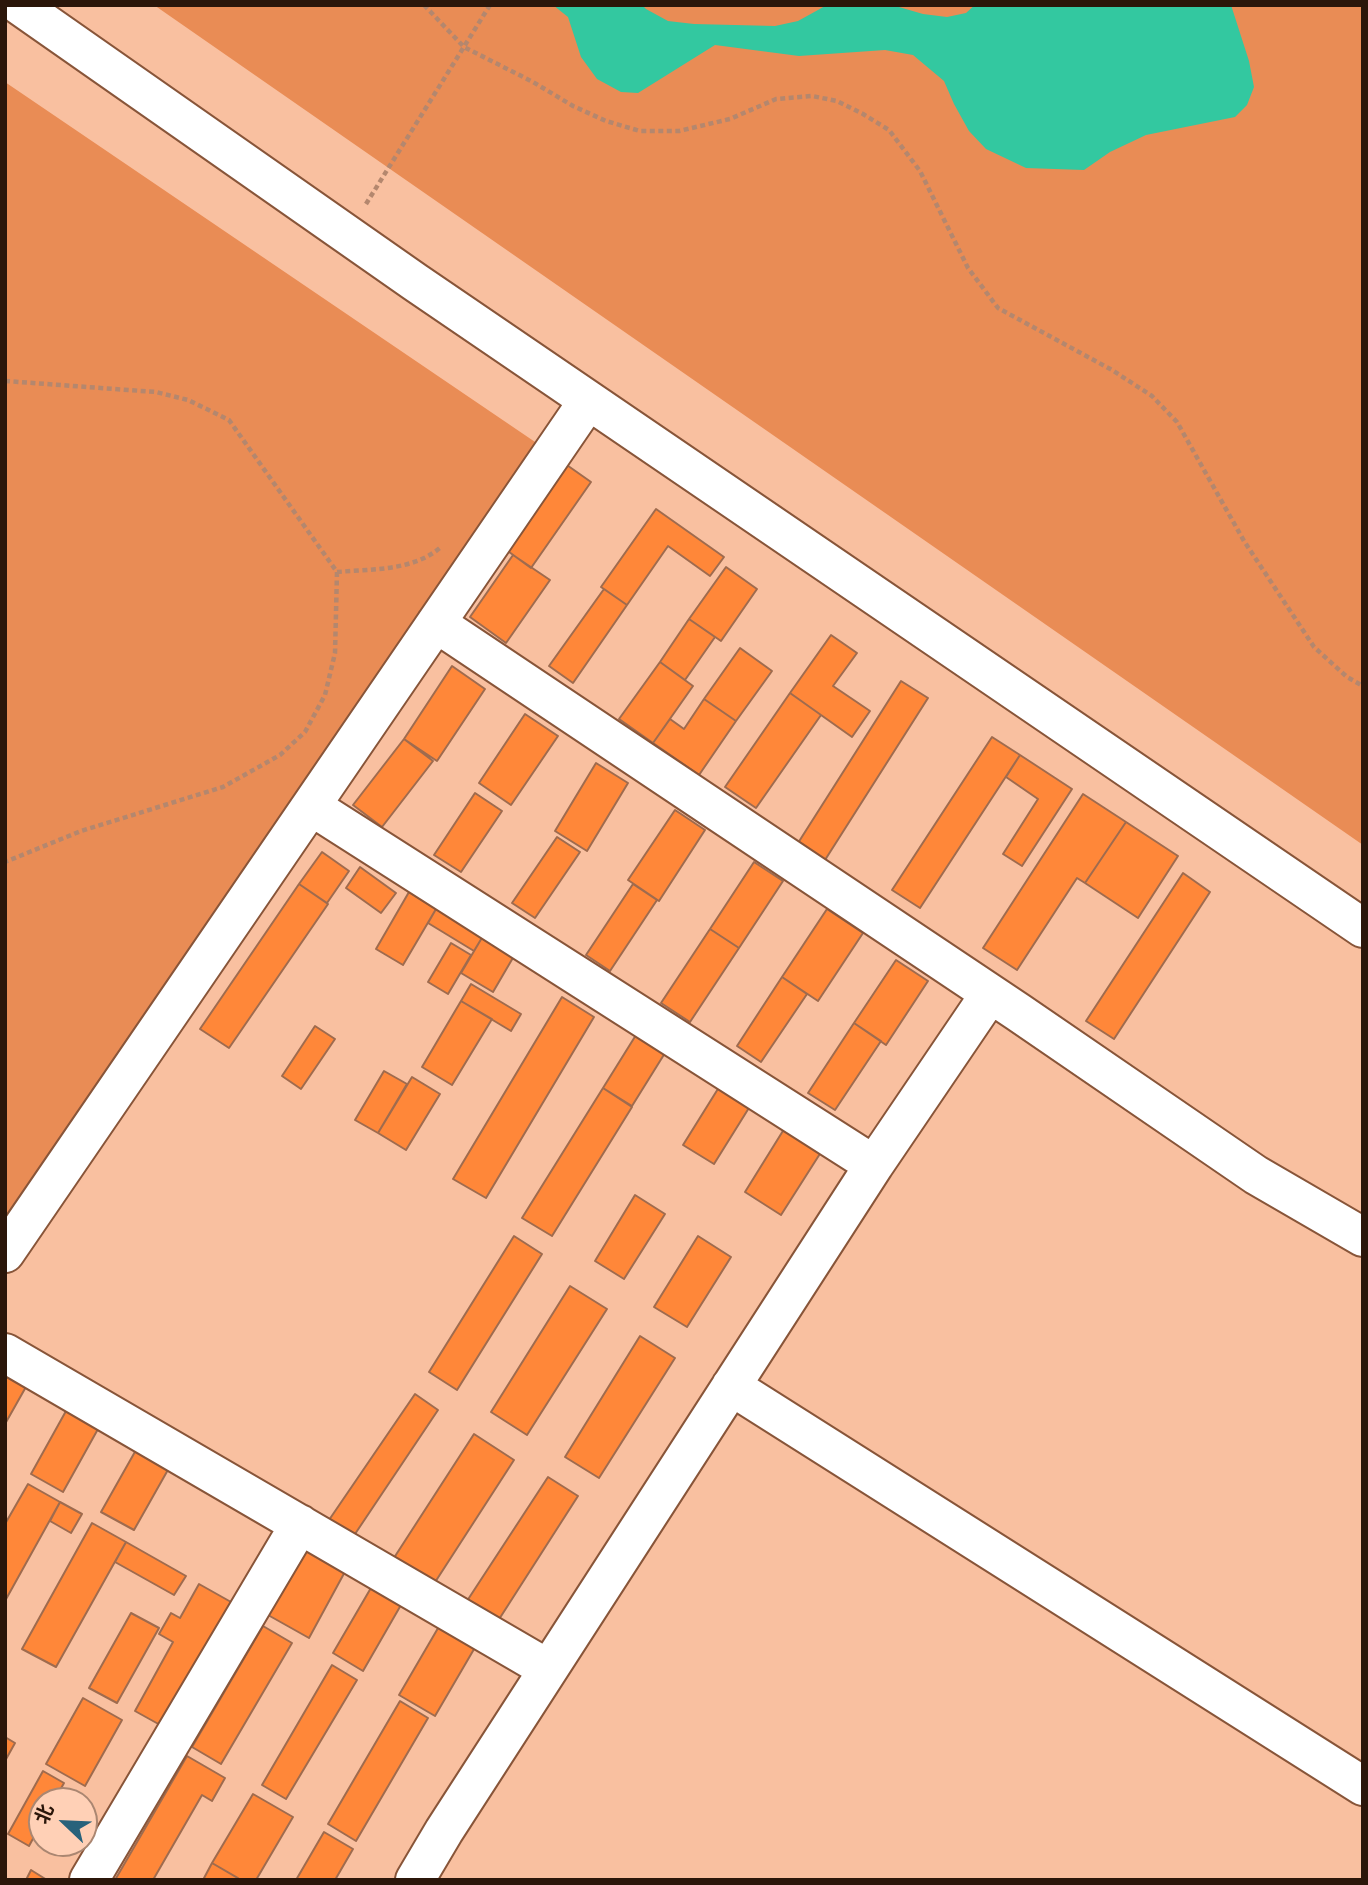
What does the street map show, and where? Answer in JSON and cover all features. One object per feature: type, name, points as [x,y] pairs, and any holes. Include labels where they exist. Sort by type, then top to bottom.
[{"type":"street","points":[[19,5],[588,401],[1363,928]]},
{"type":"street","points":[[5,1253],[588,401]]},
{"type":"street","points":[[436,623],[1256,1175],[1363,1237]]},
{"type":"street","points":[[311,806],[874,1166]]},
{"type":"street","points":[[415,1880],[731,1386],[990,994]]},
{"type":"street","points":[[5,1353],[548,1669]]},
{"type":"street","points":[[731,1386],[1363,1786]]},
{"type":"street","points":[[89,1880],[300,1524]]},
{"type":"path","points":[[424,5],[464,47],[573,106],[606,121],[640,131],[679,131],[730,119],[776,99],[812,96],[837,101],[889,130],[920,171],[968,268],[998,308],[1112,370],[1152,396],[1169,413],[1177,422],[1244,541],[1314,647],[1347,677],[1363,687]]},
{"type":"path","points":[[347,235],[489,5]]},
{"type":"path","points":[[5,381],[156,392],[188,400],[229,420],[337,572],[335,653],[325,695],[305,732],[279,755],[223,787],[81,831],[5,862]]},
{"type":"path","points":[[337,572],[404,566],[431,556],[448,540]]},
{"type":"shaded area","points":[[154,5],[1363,5],[1363,845]]},
{"type":"shaded area","points":[[553,5],[642,5],[668,21],[775,26],[798,21],[827,5],[892,5],[923,14],[947,17],[966,13],[975,5],[1231,5],[1249,61],[1254,87],[1247,105],[1235,117],[1146,135],[1110,152],[1084,170],[1026,168],[986,149],[969,131],[944,81],[913,55],[885,50],[799,56],[715,45],[638,93],[621,92],[597,79],[581,57],[568,17]]},
{"type":"shaded area","points":[[5,82],[541,446],[5,1226]]},
{"type":"building","points":[[564,463],[591,482],[531,568],[505,549]]},
{"type":"building","points":[[656,509],[724,557],[710,576],[668,546],[627,605],[601,587]]},
{"type":"building","points":[[513,555],[550,580],[506,643],[470,617]]},
{"type":"building","points":[[726,567],[757,589],[721,641],[689,619]]},
{"type":"building","points":[[604,589],[627,605],[573,683],[549,666]]},
{"type":"building","points":[[689,619],[715,637],[685,680],[660,662]]},
{"type":"building","points":[[831,635],[857,653],[833,686],[870,711],[852,737],[790,693]]},
{"type":"building","points":[[740,648],[772,671],[736,721],[704,699]]},
{"type":"building","points":[[660,662],[693,686],[653,743],[619,719]]},
{"type":"building","points":[[452,666],[485,689],[437,761],[404,739]]},
{"type":"building","points":[[901,681],[928,698],[825,860],[798,843]]},
{"type":"building","points":[[790,693],[821,715],[756,808],[725,787]]},
{"type":"building","points":[[704,699],[736,721],[699,775],[653,743],[670,719],[684,729]]},
{"type":"building","points":[[525,714],[558,736],[511,805],[479,783]]},
{"type":"building","points":[[992,737],[1020,755],[920,908],[892,890]]},
{"type":"building","points":[[404,739],[433,761],[382,827],[353,805]]},
{"type":"building","points":[[1020,755],[1072,789],[1022,866],[1003,854],[1038,799],[1006,777]]},
{"type":"building","points":[[596,763],[628,783],[587,851],[555,831]]},
{"type":"building","points":[[475,793],[502,811],[461,872],[434,855]]},
{"type":"building","points":[[1083,794],[1126,822],[1085,883],[1077,878],[1017,970],[983,948]]},
{"type":"building","points":[[675,810],[705,830],[659,901],[628,880]]},
{"type":"building","points":[[1126,822],[1178,856],[1138,918],[1085,883]]},
{"type":"building","points":[[557,837],[580,852],[535,918],[512,903]]},
{"type":"building","points":[[322,852],[349,871],[327,903],[299,884]]},
{"type":"building","points":[[754,862],[783,881],[739,948],[710,929]]},
{"type":"building","points":[[360,867],[396,893],[381,913],[346,888]]},
{"type":"building","points":[[1183,873],[1210,892],[1114,1039],[1086,1021]]},
{"type":"building","points":[[299,884],[328,904],[229,1048],[200,1029]]},
{"type":"building","points":[[633,884],[657,900],[610,971],[586,955]]},
{"type":"building","points":[[409,892],[436,909],[403,965],[376,949]]},
{"type":"building","points":[[436,909],[483,936],[474,951],[428,923]]},
{"type":"building","points":[[827,909],[863,933],[818,1001],[782,977]]},
{"type":"building","points":[[710,929],[739,948],[690,1022],[661,1003]]},
{"type":"building","points":[[483,936],[514,956],[493,992],[461,973]]},
{"type":"building","points":[[451,943],[471,955],[448,994],[428,982]]},
{"type":"building","points":[[896,960],[928,981],[886,1045],[854,1023]]},
{"type":"building","points":[[782,977],[807,994],[761,1062],[737,1046]]},
{"type":"building","points":[[471,984],[521,1014],[511,1031],[461,1001]]},
{"type":"building","points":[[562,997],[594,1017],[486,1198],[453,1179]]},
{"type":"building","points":[[461,1001],[492,1019],[452,1085],[422,1067]]},
{"type":"building","points":[[854,1023],[881,1041],[835,1110],[808,1093]]},
{"type":"building","points":[[315,1026],[335,1039],[301,1089],[282,1076]]},
{"type":"building","points":[[636,1035],[665,1053],[632,1106],[603,1088]]},
{"type":"building","points":[[384,1071],[407,1084],[378,1133],[355,1120]]},
{"type":"building","points":[[412,1077],[440,1094],[406,1150],[378,1133]]},
{"type":"building","points":[[721,1084],[752,1103],[714,1164],[683,1145]]},
{"type":"building","points":[[603,1088],[632,1107],[552,1236],[522,1218]]},
{"type":"building","points":[[786,1126],[823,1149],[781,1215],[745,1192]]},
{"type":"building","points":[[635,1195],[665,1214],[624,1279],[595,1261]]},
{"type":"building","points":[[514,1236],[542,1254],[457,1390],[429,1372]]},
{"type":"building","points":[[698,1236],[731,1257],[687,1327],[654,1307]]},
{"type":"building","points":[[570,1286],[607,1309],[527,1435],[491,1412]]},
{"type":"building","points":[[640,1336],[675,1358],[599,1478],[565,1457]]},
{"type":"building","points":[[5,1363],[31,1378],[5,1424]]},
{"type":"building","points":[[415,1394],[438,1410],[353,1537],[329,1520]]},
{"type":"building","points":[[71,1402],[103,1420],[63,1492],[31,1474]]},
{"type":"building","points":[[474,1434],[514,1460],[430,1590],[390,1564]]},
{"type":"building","points":[[136,1450],[169,1468],[134,1530],[101,1512]]},
{"type":"building","points":[[548,1477],[578,1496],[496,1624],[465,1604]]},
{"type":"building","points":[[28,1484],[60,1502],[5,1601],[5,1524]]},
{"type":"building","points":[[60,1502],[82,1514],[71,1533],[50,1521]]},
{"type":"building","points":[[92,1523],[126,1542],[56,1667],[22,1649]]},
{"type":"building","points":[[126,1542],[186,1576],[174,1595],[115,1562]]},
{"type":"building","points":[[307,1546],[347,1568],[309,1638],[268,1615]]},
{"type":"building","points":[[375,1581],[405,1598],[363,1671],[333,1653]]},
{"type":"building","points":[[199,1584],[231,1602],[162,1726],[135,1711],[173,1642],[159,1634],[171,1613],[180,1618]]},
{"type":"building","points":[[131,1613],[159,1628],[117,1703],[89,1688]]},
{"type":"building","points":[[441,1623],[477,1644],[435,1716],[399,1695]]},
{"type":"building","points":[[263,1626],[292,1643],[221,1764],[192,1747]]},
{"type":"building","points":[[332,1665],[357,1680],[286,1799],[262,1785]]},
{"type":"building","points":[[83,1698],[122,1720],[85,1786],[46,1764]]},
{"type":"building","points":[[400,1701],[428,1718],[356,1841],[328,1824]]},
{"type":"building","points":[[5,1737],[15,1743],[5,1761]]},
{"type":"building","points":[[187,1756],[225,1778],[212,1801],[202,1795],[153,1880],[115,1880]]},
{"type":"building","points":[[43,1771],[64,1783],[62,1787],[34,1787]]},
{"type":"building","points":[[253,1794],[293,1817],[256,1880],[241,1880],[212,1863]]},
{"type":"building","points":[[28,1798],[28,1845],[8,1834]]},
{"type":"building","points":[[324,1832],[353,1849],[335,1880],[296,1880]]},
{"type":"building","points":[[212,1863],[238,1878],[238,1880],[203,1880]]},
{"type":"building","points":[[31,1870],[47,1880],[26,1880]]}]
